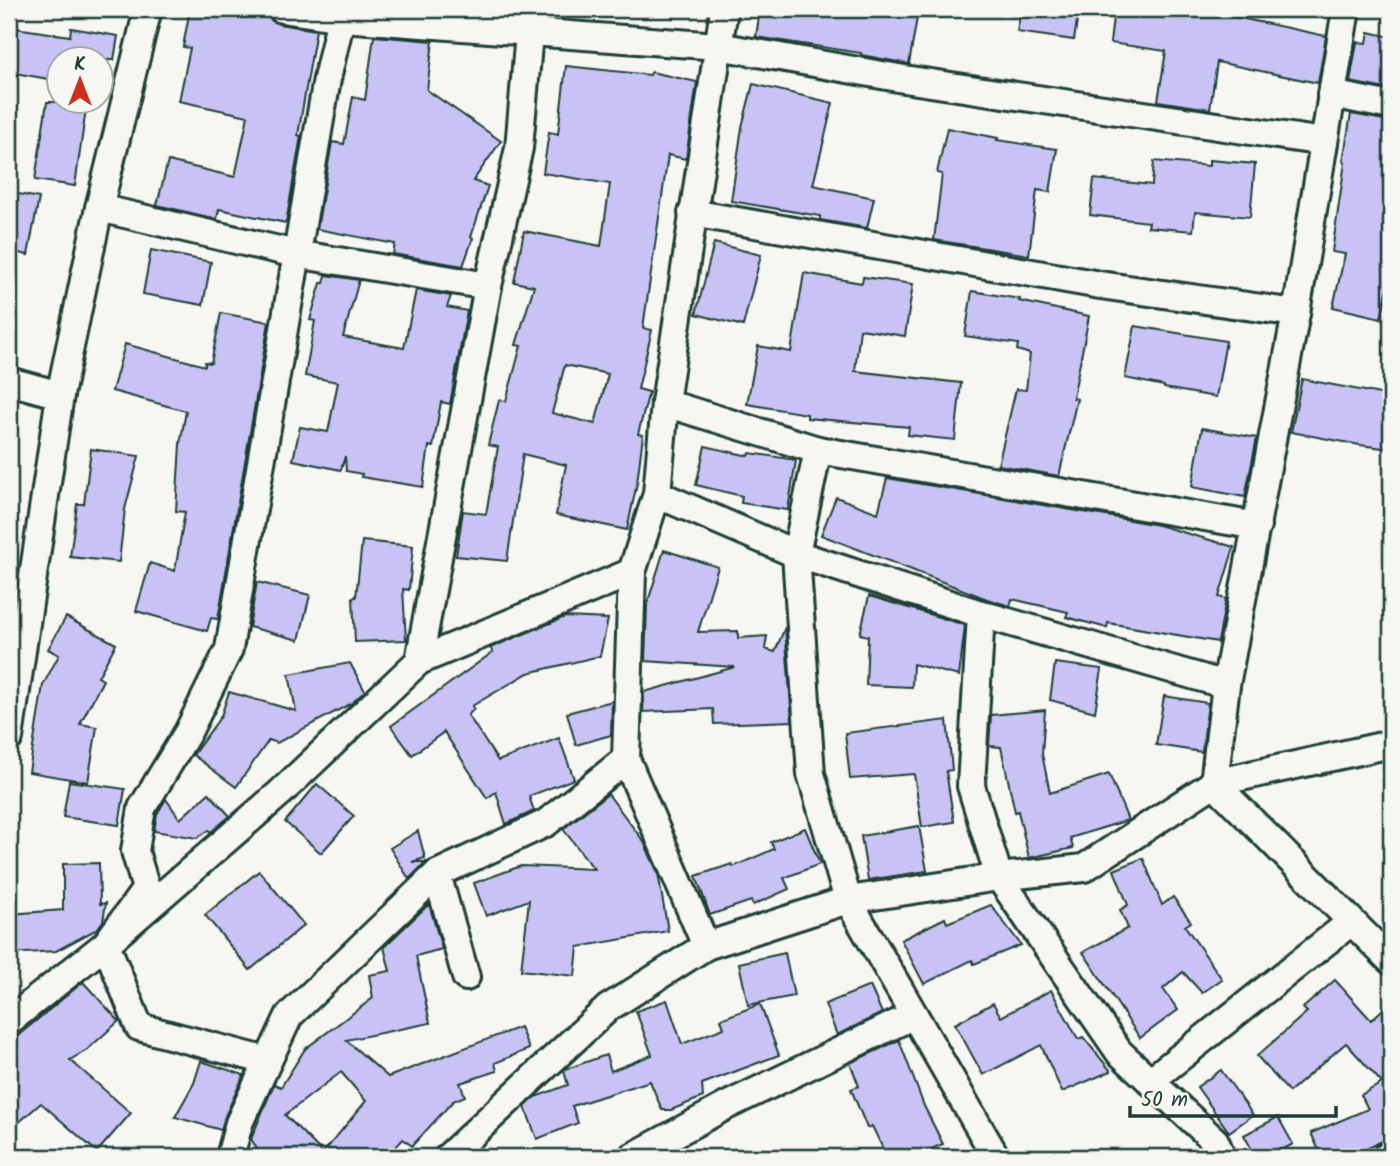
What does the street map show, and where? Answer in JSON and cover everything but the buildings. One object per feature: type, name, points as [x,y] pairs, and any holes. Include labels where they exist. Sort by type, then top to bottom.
[{"type":"street","points":[[9,738],[60,395],[99,208],[148,9]]},
{"type":"street","points":[[282,9],[531,21],[718,46],[904,79],[1324,142]]},
{"type":"street","points":[[706,946],[626,759],[632,572],[657,494],[665,403],[724,9]]},
{"type":"street","points":[[1214,783],[1226,685],[1296,313],[1324,142],[1339,10]]},
{"type":"street","points":[[106,944],[146,889],[135,851],[142,808],[188,732],[229,649],[327,79],[343,14]]},
{"type":"street","points":[[419,661],[488,286],[519,148],[531,21]]},
{"type":"street","points":[[1331,94],[1391,106]]},
{"type":"street","points":[[99,208],[296,254],[488,286]]},
{"type":"street","points":[[692,213],[1087,283],[1296,313]]},
{"type":"street","points":[[9,381],[60,395]]},
{"type":"street","points":[[665,403],[818,450],[1257,526]]},
{"type":"street","points":[[818,450],[796,554],[811,774],[848,900],[994,1157]]},
{"type":"street","points":[[657,494],[796,554],[981,614],[1226,685]]},
{"type":"street","points":[[9,1021],[106,944],[280,793],[419,661],[632,572]]},
{"type":"street","points":[[981,614],[971,786],[999,877],[1119,1052],[1215,1141],[1222,1157]]},
{"type":"street","points":[[460,1152],[608,1008],[706,946],[848,900],[999,877],[1084,869],[1214,783],[1387,750]]},
{"type":"street","points":[[230,1157],[239,1123],[289,1016],[437,874],[546,823],[626,759]]},
{"type":"street","points":[[1214,783],[1391,961]]},
{"type":"street","points":[[437,874],[466,977]]},
{"type":"street","points":[[1150,1081],[1351,922]]},
{"type":"street","points":[[106,944],[139,1027],[268,1060]]},
{"type":"street","points":[[632,1157],[726,1107],[914,1015]]},
{"type":"street","points":[[1386,1157],[1391,1155]]}]
